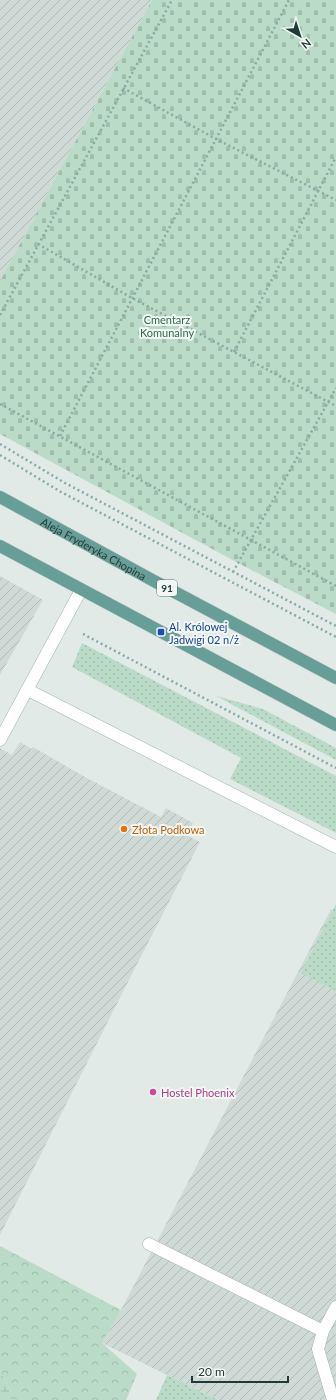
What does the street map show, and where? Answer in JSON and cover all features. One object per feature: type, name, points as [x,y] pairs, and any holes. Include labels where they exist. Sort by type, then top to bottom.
[{"type":"main road","name":"Aleja Fryderyka Chopina","points":[[0,497],[336,678]]},
{"type":"main road","points":[[0,546],[336,725]]},
{"type":"lane","points":[[0,740],[81,590]]},
{"type":"lane","points":[[28,690],[336,847]]},
{"type":"lane","points":[[149,1244],[323,1331]]},
{"type":"lane","points":[[333,1400],[318,1349],[323,1331],[336,1307]]},
{"type":"path","points":[[0,315],[172,0]]},
{"type":"path","points":[[60,436],[289,0]]},
{"type":"path","points":[[123,88],[216,139],[336,200]]},
{"type":"path","points":[[234,352],[336,157]]},
{"type":"path","points":[[38,244],[132,298],[336,406]]},
{"type":"path","points":[[233,572],[250,539],[336,388]]},
{"type":"path","points":[[0,404],[336,586]]},
{"type":"path","points":[[0,444],[65,483],[336,626]]},
{"type":"path","points":[[0,455],[61,492],[336,637]]},
{"type":"path","points":[[63,623],[336,768]]},
{"type":"shaded area","points":[[0,0],[152,0],[0,281]]},
{"type":"shaded area","points":[[0,576],[43,600],[0,675]]},
{"type":"shaded area","points":[[20,742],[32,749],[33,747],[85,777],[161,817],[166,808],[193,823],[187,835],[200,842],[0,1235],[0,748],[12,755]]},
{"type":"shaded area","points":[[331,909],[336,912],[336,1400],[218,1400],[102,1343],[121,1310]]},
{"type":"green space","name":"Cmentarz Komunalny","points":[[152,0],[336,0],[336,614],[238,563],[0,434],[0,281]]},
{"type":"green space","points":[[82,643],[336,776],[336,833],[230,779],[241,758],[72,667]]},
{"type":"green space","points":[[216,696],[263,709],[336,748],[336,760]]},
{"type":"green space","points":[[336,904],[336,991],[301,973]]},
{"type":"green space","points":[[0,1246],[121,1310],[102,1343],[137,1374],[126,1400],[18,1400],[12,1395],[0,1370]]},
{"type":"green space","points":[[0,1370],[12,1395],[18,1400],[0,1400]]},
{"type":"green space","points":[[167,1375],[218,1400],[156,1400]]},
{"type":"place","name":"Al. Królowej Jadwigi 02 n/ż","points":[[161,632]]},
{"type":"place","name":"Złota Podkowa","points":[[124,829]]},
{"type":"place","name":"Hostel Phoenix","points":[[153,1092]]}]
